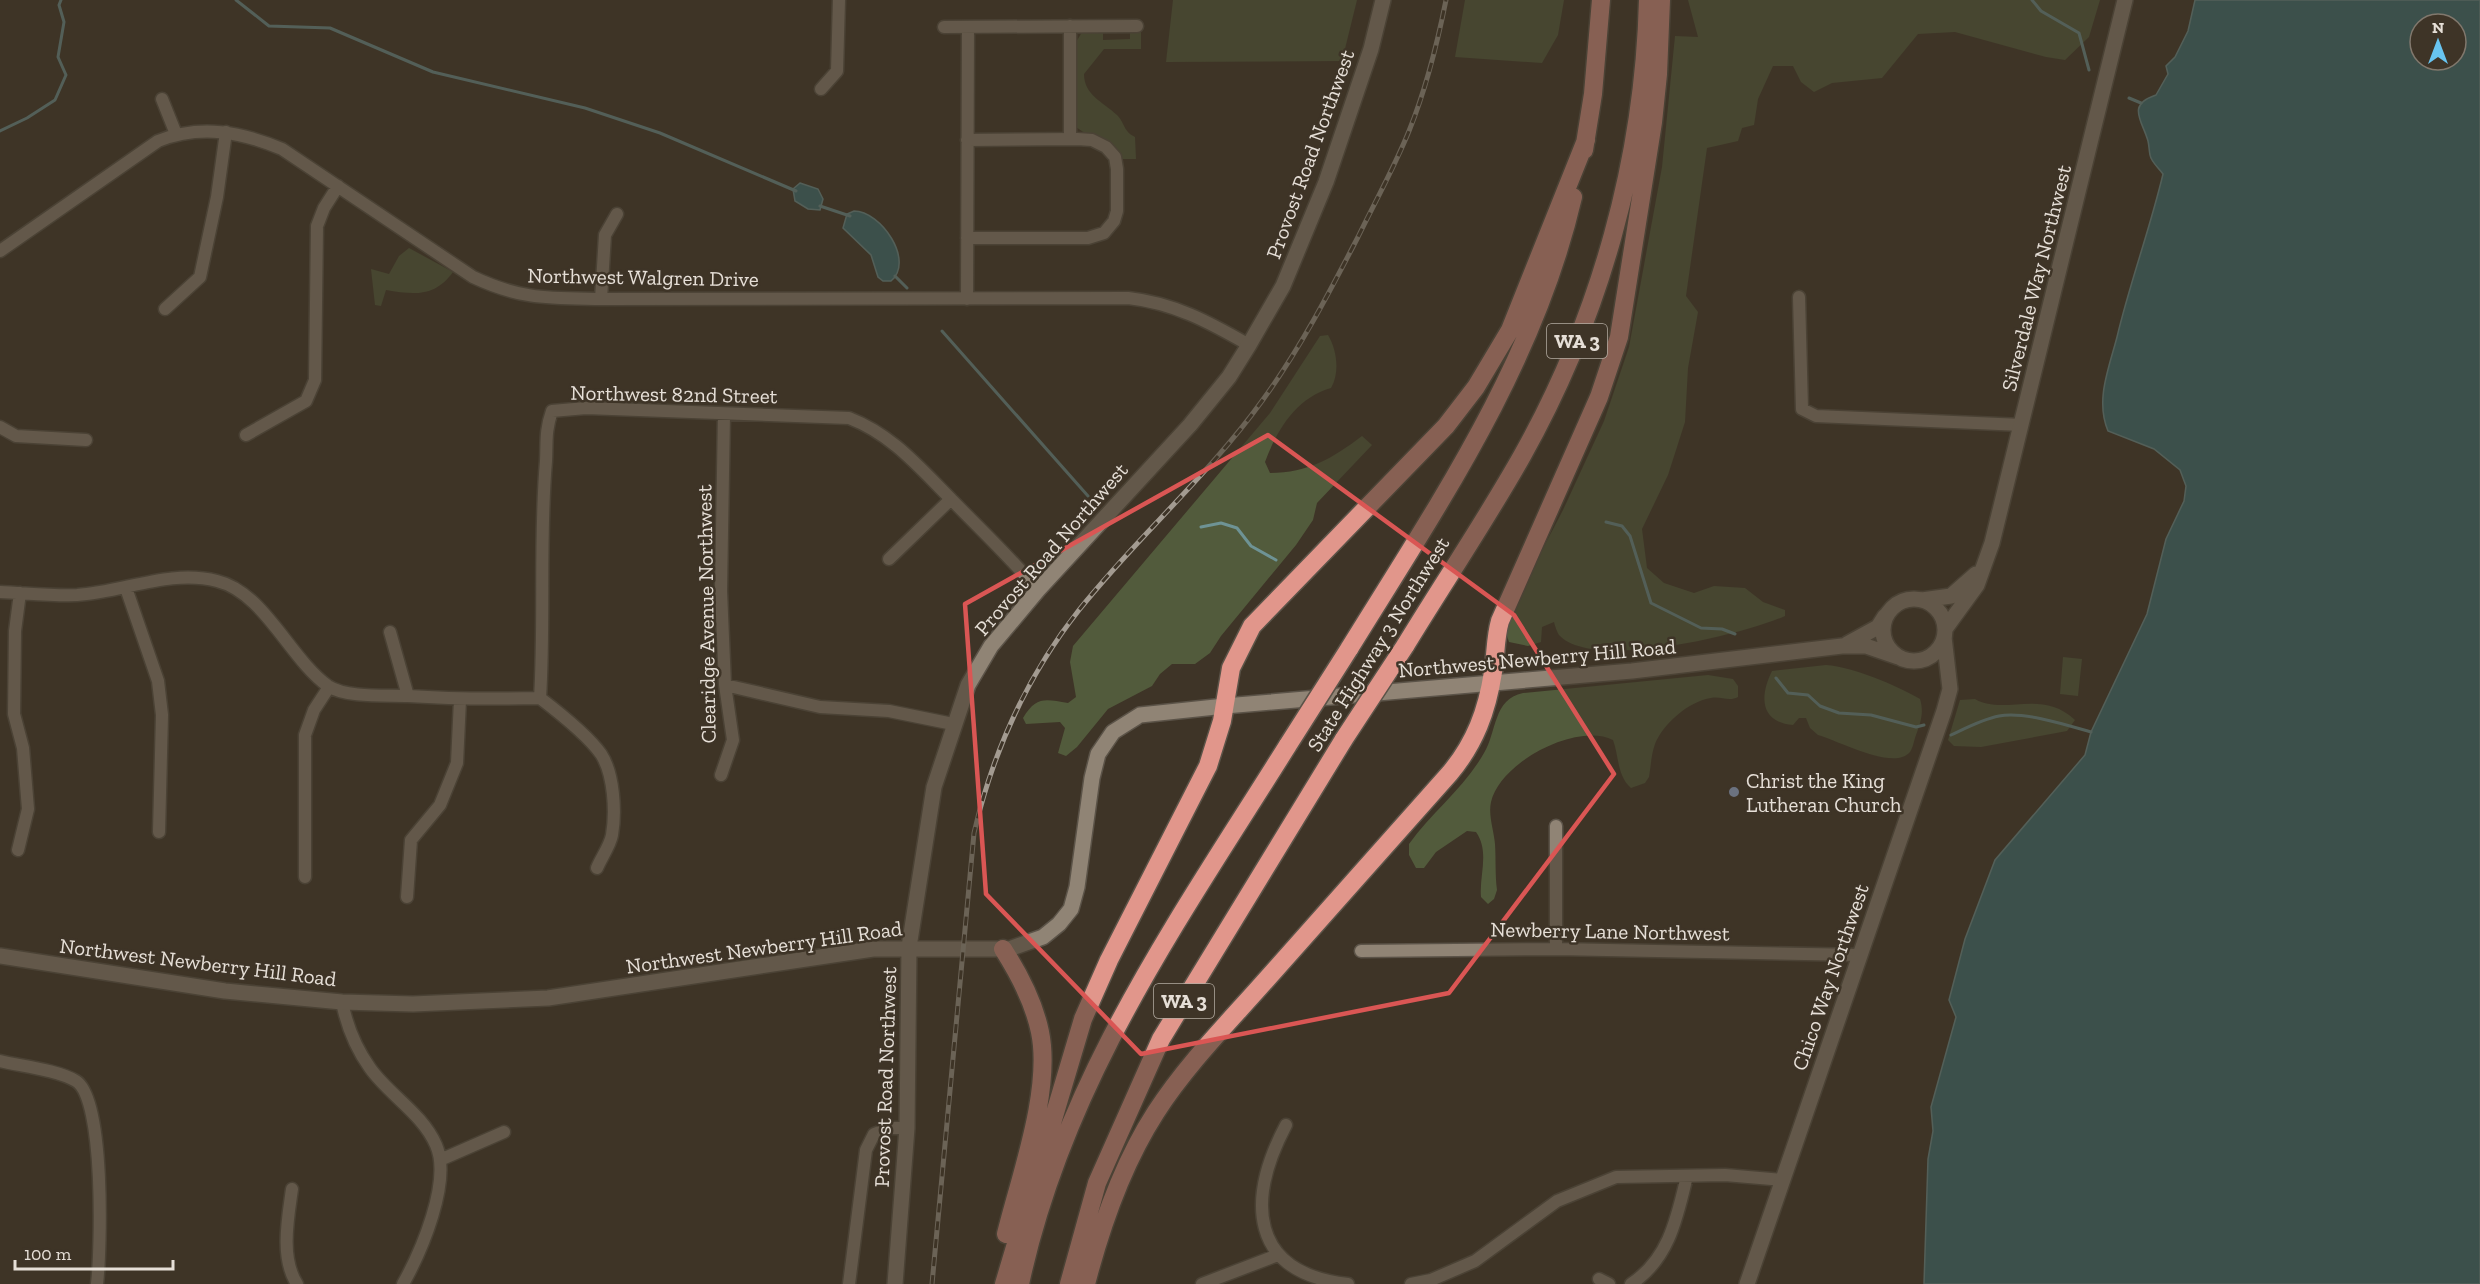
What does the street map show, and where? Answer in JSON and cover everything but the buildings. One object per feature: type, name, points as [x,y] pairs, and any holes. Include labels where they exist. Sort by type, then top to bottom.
[{"type":"highway","name":"State Highway 3 Northwest","points":[[1020,1284],[1034,1228],[1068,1128],[1102,1052],[1162,947],[1475,444],[1513,371],[1556,260],[1586,140],[1601,0]]},
{"type":"highway","name":"State Highway 3 Northwest","points":[[1069,1284],[1097,1183],[1161,1039],[1521,457],[1569,360],[1590,306],[1622,202],[1633,154],[1646,56],[1648,0]]},
{"type":"highway","points":[[1086,1284],[1115,1198],[1155,1113],[1190,1065],[1458,764],[1479,730],[1491,682],[1500,621],[1599,397],[1619,337],[1653,122],[1658,74],[1661,0]]},
{"type":"highway","points":[[1004,1284],[1083,1018],[1109,960],[1208,766],[1218,738],[1232,668],[1252,626],[1446,426],[1489,368],[1510,330],[1586,140]]},
{"type":"highway","points":[[998,1284],[1007,1233],[1041,1090],[1043,1061],[1040,1032],[1031,1004],[1018,974],[1003,949]]},
{"type":"main road","name":"Provost Road Northwest","points":[[895,1284],[908,1128],[909,947],[934,787],[953,724],[968,686],[991,646],[1038,590],[1190,425],[1229,377],[1249,345],[1283,286],[1326,182],[1371,49],[1383,0]]},
{"type":"main road","name":"Silverdale Way Northwest","points":[[1945,633],[1977,585],[1985,565],[2022,425],[2125,0]]},
{"type":"main road","points":[[1950,683],[1935,666],[1898,657],[1884,640],[1882,627],[1887,614],[1902,601],[1938,600],[1956,594],[1985,565]]},
{"type":"main road","points":[[1914,662],[1932,656],[1945,633],[1938,611],[1921,600]]},
{"type":"main road","name":"Northwest Newberry Hill Road","points":[[1842,646],[1878,627],[1887,614]]},
{"type":"main road","name":"Chico Way Northwest","points":[[1747,1284],[1944,711],[1950,683],[1945,633]]},
{"type":"main road","name":"Northwest Newberry Hill Road","points":[[0,956],[184,986],[342,1002],[448,1004],[548,998],[842,953],[909,947],[1003,949],[1042,937],[1059,924],[1071,909],[1077,887],[1094,769],[1108,739],[1120,726],[1140,715],[1632,671],[1842,646],[1866,646],[1898,657]]},
{"type":"street","points":[[821,89],[837,71],[839,0]]},
{"type":"street","points":[[1070,26],[1070,139]]},
{"type":"street","points":[[944,27],[1137,26]]},
{"type":"street","points":[[967,299],[968,27]]},
{"type":"street","points":[[162,99],[176,134]]},
{"type":"street","name":"Northwest Walgren Drive","points":[[0,250],[158,141],[176,134],[198,131],[226,132],[254,138],[282,149],[418,242],[473,277],[503,291],[541,298],[601,299],[1145,300],[1191,313],[1249,345]]},
{"type":"street","points":[[165,309],[200,277],[217,197],[226,132]]},
{"type":"street","points":[[967,140],[1070,139],[1100,143],[1115,157],[1117,211],[1114,221],[1104,233],[1088,238],[967,238]]},
{"type":"street","points":[[246,435],[306,401],[315,380],[317,226],[324,208],[338,186]]},
{"type":"street","points":[[601,299],[605,235],[617,214]]},
{"type":"street","points":[[1799,297],[1802,409],[1816,416],[2022,425]]},
{"type":"street","name":"Northwest 82nd Street","points":[[540,698],[544,631],[542,492],[546,459],[545,429],[552,411],[586,408],[849,418],[887,437],[1002,548],[1038,590]]},
{"type":"street","name":"Clearidge Avenue Northwest","points":[[721,775],[733,740],[724,685],[721,591],[724,414]]},
{"type":"street","points":[[0,427],[16,436],[86,441]]},
{"type":"street","points":[[889,559],[951,499]]},
{"type":"street","points":[[0,592],[77,595],[126,588],[168,578],[195,577],[219,581],[264,612],[295,652],[329,687],[367,696],[460,700],[540,698],[564,716],[600,754],[608,771],[612,792],[612,837],[597,868]]},
{"type":"street","points":[[126,588],[158,681],[162,715],[159,832]]},
{"type":"street","points":[[18,850],[28,809],[23,748],[14,714],[15,631],[20,593]]},
{"type":"street","points":[[390,632],[408,696]]},
{"type":"street","points":[[724,685],[820,707],[854,711],[889,711],[953,724]]},
{"type":"street","points":[[304,877],[305,735],[314,710],[329,687]]},
{"type":"street","points":[[407,897],[411,840],[440,805],[457,763],[460,700]]},
{"type":"street","points":[[1556,826],[1556,949]]},
{"type":"street","name":"Newberry Lane Northwest","points":[[1360,951],[1556,949],[1860,955]]},
{"type":"street","points":[[342,1002],[348,1031],[371,1070],[427,1129],[436,1145],[440,1160],[437,1197],[416,1261],[402,1284]]},
{"type":"street","points":[[0,1061],[63,1077],[81,1086],[92,1114],[97,1161],[100,1258],[97,1284]]},
{"type":"street","points":[[1286,1125],[1274,1148],[1263,1179],[1262,1212],[1267,1235],[1278,1255],[1290,1266],[1330,1282],[1348,1284]]},
{"type":"street","points":[[849,1284],[866,1150],[874,1134],[890,1128],[908,1128]]},
{"type":"street","points":[[440,1160],[504,1132]]},
{"type":"street","points":[[1411,1284],[1431,1280],[1475,1261],[1557,1201],[1616,1178],[1725,1175],[1783,1180]]},
{"type":"street","points":[[1632,1284],[1662,1256],[1677,1220],[1687,1176]]},
{"type":"street","points":[[292,1189],[287,1247],[290,1270],[297,1284]]},
{"type":"street","points":[[1202,1284],[1278,1255]]},
{"type":"highlighted area","points":[[1268,435],[1514,615],[1614,774],[1449,993],[1141,1054],[986,894],[965,604]]},
{"type":"green space","points":[[1173,0],[1357,0],[1342,61],[1166,62]]},
{"type":"green space","points":[[1465,0],[1564,0],[1558,35],[1542,63],[1455,57]]},
{"type":"green space","points":[[1688,0],[2100,0],[2089,37],[2065,60],[1955,32],[1918,34],[1882,78],[1832,83],[1814,92],[1801,82],[1793,66],[1773,66],[1758,99],[1754,125],[1742,128],[1738,141],[1707,148],[1686,296],[1698,312],[1688,368],[1685,422],[1668,475],[1642,529],[1647,568],[1664,583],[1694,593],[1714,586],[1745,588],[1763,602],[1785,610],[1785,616],[1765,624],[1705,640],[1635,650],[1603,650],[1577,646],[1559,635],[1554,622],[1542,627],[1541,642],[1528,646],[1509,642],[1506,633],[1515,602],[1563,510],[1604,421],[1629,347],[1662,167],[1675,36],[1698,37]]},
{"type":"green space","points":[[1130,30],[1141,30],[1141,49],[1104,49],[1084,74],[1087,87],[1095,98],[1117,115],[1128,132],[1135,137],[1136,159],[1122,159],[1076,127],[1075,44],[1082,32],[1103,31],[1103,40],[1130,39]]},
{"type":"green space","points":[[409,248],[453,272],[432,290],[406,293],[386,290],[381,306],[375,305],[371,269],[389,274],[399,256]]},
{"type":"green space","points":[[1328,335],[1334,348],[1336,362],[1334,382],[1331,388],[1308,399],[1289,417],[1275,438],[1265,462],[1270,473],[1284,472],[1319,463],[1362,436],[1372,445],[1317,503],[1313,520],[1296,545],[1221,636],[1210,653],[1195,664],[1172,664],[1160,674],[1152,686],[1108,709],[1077,747],[1066,756],[1058,753],[1065,728],[1060,722],[1026,724],[1023,718],[1032,706],[1042,701],[1068,703],[1076,697],[1070,662],[1073,646],[1270,413],[1320,336]]},
{"type":"green space","points":[[2063,657],[2082,659],[2078,696],[2060,694]]},
{"type":"green space","points":[[1826,665],[1849,669],[1874,678],[1920,699],[1921,717],[1910,752],[1902,757],[1879,757],[1818,735],[1810,728],[1806,718],[1799,718],[1793,725],[1782,723],[1768,713],[1764,698],[1772,671]]},
{"type":"green space","points":[[1708,675],[1733,679],[1738,686],[1738,697],[1703,700],[1670,721],[1655,744],[1649,777],[1645,783],[1631,788],[1626,783],[1613,740],[1598,736],[1580,736],[1561,741],[1524,760],[1509,773],[1497,787],[1491,802],[1497,890],[1494,899],[1488,904],[1481,897],[1483,856],[1476,832],[1467,831],[1436,852],[1424,868],[1416,868],[1409,855],[1409,844],[1476,765],[1488,745],[1501,709],[1513,696],[1523,693]]},
{"type":"green space","points":[[1975,699],[1998,705],[2050,706],[2075,720],[2067,731],[1981,747],[1954,746],[1948,740],[1960,700]]},
{"type":"water","points":[[2195,0],[2480,0],[2480,1284],[1924,1284],[1928,1159],[1933,1131],[1931,1107],[1956,1017],[1949,1000],[1965,939],[1995,860],[2085,755],[2091,732],[2147,614],[2166,539],[2184,501],[2186,486],[2180,470],[2154,449],[2108,431],[2103,408],[2107,372],[2163,174],[2151,158],[2148,141],[2138,114],[2139,108],[2141,103],[2156,95],[2168,74],[2166,66],[2175,57],[2188,31]]},
{"type":"water","points":[[800,183],[818,189],[823,199],[820,210],[808,209],[795,201],[793,189]]},
{"type":"water","points":[[854,211],[875,219],[892,238],[899,262],[897,272],[891,281],[883,281],[878,277],[871,255],[843,228],[847,214]]},
{"type":"waterway","points":[[0,131],[27,118],[55,100],[66,75],[58,57],[64,22],[59,5],[61,0]]},
{"type":"waterway","points":[[236,0],[269,26],[330,28],[433,72],[585,108],[660,133],[796,191]]},
{"type":"waterway","points":[[2032,0],[2041,11],[2079,33],[2089,70]]},
{"type":"waterway","points":[[2129,98],[2141,103]]},
{"type":"waterway","points":[[820,206],[850,216]]},
{"type":"waterway","points":[[895,276],[907,288]]},
{"type":"waterway","points":[[942,331],[1088,496]]},
{"type":"waterway","points":[[1606,522],[1622,526],[1630,536],[1651,603],[1701,628],[1722,629],[1735,634]]},
{"type":"waterway","points":[[1201,527],[1221,523],[1237,528],[1251,546],[1276,560]]},
{"type":"waterway","points":[[1776,678],[1788,693],[1808,695],[1820,706],[1839,713],[1871,715],[1916,727],[1924,725]]},
{"type":"waterway","points":[[1951,735],[1987,719],[2009,715],[2045,720],[2091,732]]},
{"type":"railway","points":[[932,1284],[974,833],[1002,744],[1028,688],[1060,635],[1101,583],[1241,429],[1276,381],[1301,341],[1358,237],[1403,145],[1426,83],[1446,0]]},
{"type":"place","name":"Christ the King Lutheran Church","points":[[1734,792]]}]
